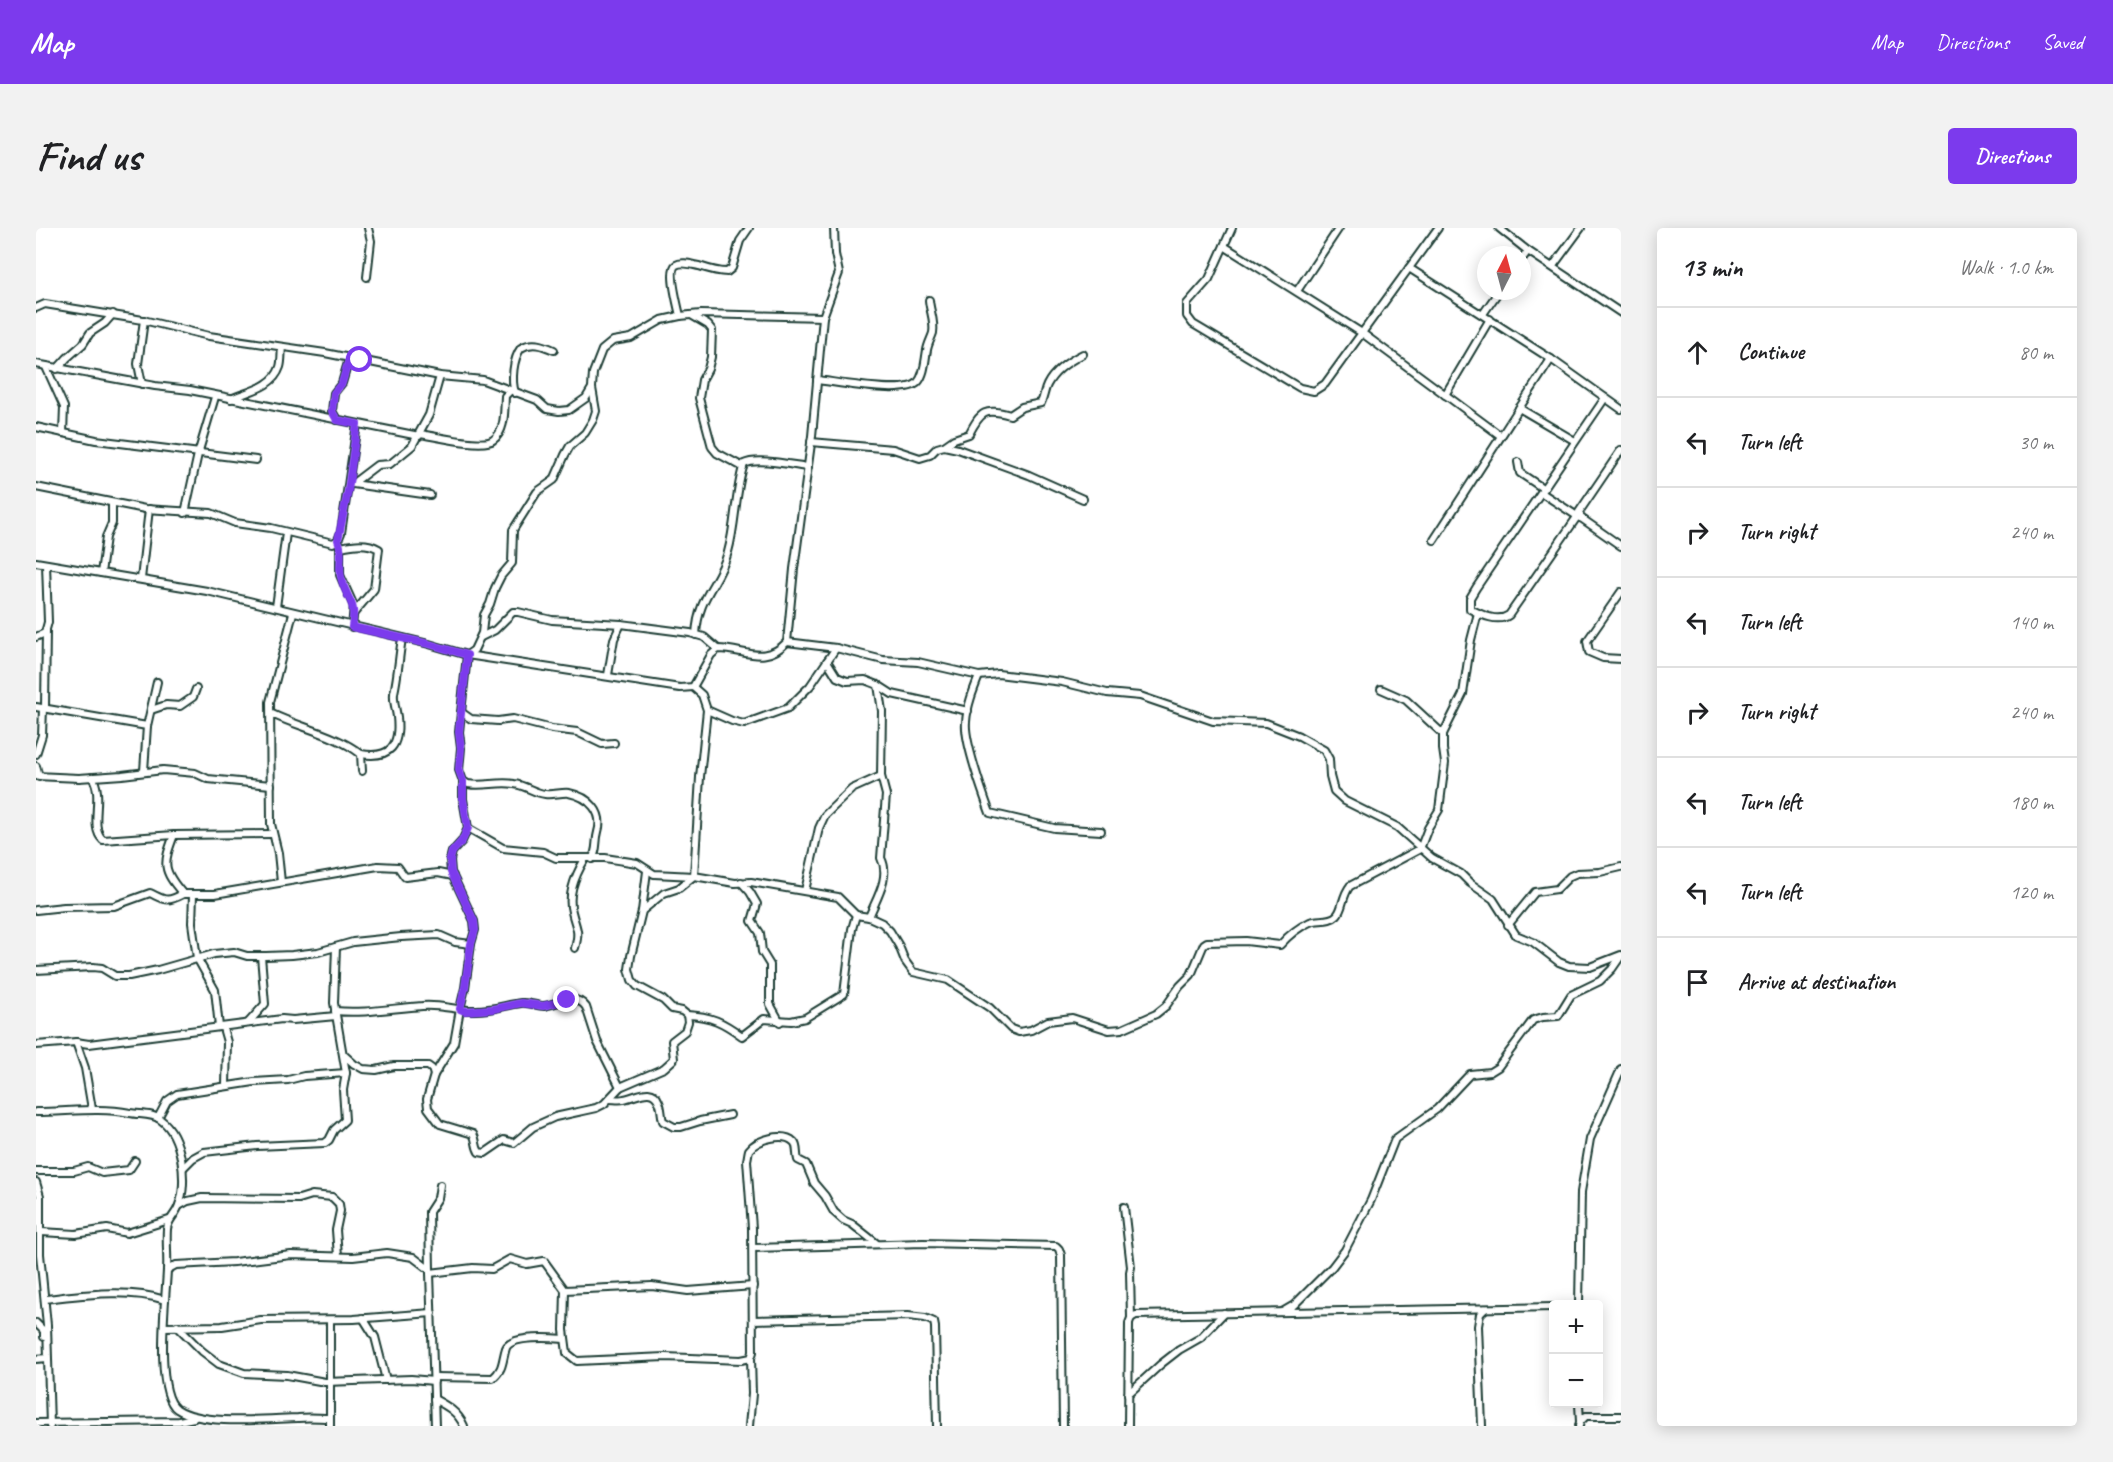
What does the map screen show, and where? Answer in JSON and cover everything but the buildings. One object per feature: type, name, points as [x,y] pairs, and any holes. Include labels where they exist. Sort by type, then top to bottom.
[{"type":"street","points":[[367,277],[371,241],[368,228]]},
{"type":"street","points":[[680,316],[673,280],[674,266],[690,264],[727,272],[732,268],[740,241],[749,228]]},
{"type":"street","points":[[480,638],[495,630],[513,612],[518,612],[552,620],[621,624],[696,634],[704,637],[718,649],[767,656],[787,642],[811,442],[823,316],[839,273],[835,254],[834,228]]},
{"type":"street","points":[[1232,228],[1209,279],[1187,304],[1186,316],[1193,324],[1300,388],[1314,391],[1325,384],[1438,228]]},
{"type":"street","points":[[1499,228],[1522,246]]},
{"type":"street","points":[[1553,266],[1581,228]]},
{"type":"street","points":[[1297,291],[1336,229]]},
{"type":"street","points":[[1224,246],[1362,333],[1501,436]]},
{"type":"street","points":[[1531,253],[1620,311]]},
{"type":"street","points":[[1409,268],[1551,359],[1621,409]]},
{"type":"street","points":[[817,380],[906,389],[915,385],[920,380],[933,333],[933,314],[929,300]]},
{"type":"street","points":[[1483,314],[1493,300]]},
{"type":"street","points":[[36,308],[45,304],[113,314],[209,336],[325,353],[440,376],[483,380],[537,400],[547,410],[569,410],[586,398],[592,388]]},
{"type":"street","points":[[57,369],[83,344],[90,333],[105,323],[113,314]]},
{"type":"street","points":[[691,315],[712,330],[711,357],[702,380],[699,398],[712,447],[717,453],[743,467]]},
{"type":"street","points":[[687,1015],[688,1022],[685,1031],[672,1041],[671,1046],[675,1057],[664,1068],[620,1087],[596,1108],[555,1117],[533,1127],[514,1143],[504,1140],[484,1153],[478,1152],[473,1134],[440,1124],[433,1117],[428,1108],[428,1099],[434,1075],[454,1043],[475,930],[474,921],[453,876],[450,860],[452,852],[462,841],[468,828],[463,799],[463,781],[459,770],[461,748],[459,732],[467,655],[474,650],[480,638],[485,611],[501,576],[512,564],[513,530],[537,492],[554,480],[564,455],[570,446],[585,433],[593,420],[596,411],[592,388],[593,373],[602,350],[613,341],[631,338],[662,320],[680,316],[823,316]]},
{"type":"street","points":[[1445,395],[1490,319]]},
{"type":"street","points":[[142,384],[138,364],[144,320]]},
{"type":"street","points":[[513,392],[515,364],[521,348],[539,344],[554,350]]},
{"type":"street","points":[[231,399],[260,388],[269,382],[280,368],[282,347]]},
{"type":"street","points":[[811,442],[893,449],[920,458],[930,455],[937,448],[969,434],[976,419],[982,413],[990,411],[1010,415],[1028,405],[1039,404],[1046,386],[1057,372],[1083,354]]},
{"type":"street","points":[[337,420],[332,411],[334,393],[342,383],[349,359]]},
{"type":"street","points":[[1434,540],[1551,359]]},
{"type":"street","points":[[36,364],[142,384],[190,390],[215,397],[357,424],[474,442],[490,442],[495,439],[505,411],[505,396],[513,392]]},
{"type":"street","points":[[46,366],[64,407],[63,433]]},
{"type":"street","points":[[351,484],[377,465],[390,464],[405,453],[419,435],[429,415],[440,376]]},
{"type":"street","points":[[185,513],[198,454],[215,397]]},
{"type":"street","points":[[1605,398],[1470,598],[1470,609],[1503,620],[1509,615],[1579,517],[1582,505],[1621,450]]},
{"type":"street","points":[[1519,408],[1575,441]]},
{"type":"street","points":[[352,627],[354,606],[340,575],[341,547],[338,540],[351,484],[357,424]]},
{"type":"street","points":[[36,427],[96,440],[256,460]]},
{"type":"street","points":[[944,446],[1029,475],[1083,499]]},
{"type":"street","points":[[696,634],[700,609],[711,586],[722,572],[728,555],[743,467],[747,462],[759,461],[808,467]]},
{"type":"street","points":[[1518,462],[1520,473],[1621,546]]},
{"type":"street","points":[[351,484],[430,495]]},
{"type":"street","points":[[36,487],[149,509],[211,513],[235,524],[271,528],[333,543],[338,540]]},
{"type":"street","points":[[101,573],[106,537],[112,523],[112,503]]},
{"type":"street","points":[[141,579],[149,509]]},
{"type":"street","points":[[276,607],[286,533]]},
{"type":"street","points":[[341,547],[356,544],[373,545],[379,549],[374,589],[354,613]]},
{"type":"street","points":[[36,562],[141,579],[276,607],[467,655],[608,675],[680,688],[693,687],[702,695],[707,710],[698,799],[694,876],[679,888],[664,893],[642,911]]},
{"type":"street","points":[[36,754],[42,735],[41,708],[48,607],[46,564]]},
{"type":"street","points":[[1621,592],[1587,641],[1589,652],[1603,658],[1621,659]]},
{"type":"street","points":[[281,882],[278,853],[273,834],[270,702],[293,613]]},
{"type":"street","points":[[468,828],[503,848],[543,852],[556,858],[604,858],[638,863],[654,874],[751,882],[838,897],[856,915],[869,917],[882,923],[890,931],[905,962],[913,972],[948,980],[990,1008],[1011,1029],[1019,1032],[1031,1030],[1048,1021],[1072,1018],[1109,1030],[1122,1029],[1156,1014],[1166,1006],[1191,975],[1204,944],[1207,942],[1246,941],[1280,945],[1312,921],[1331,919],[1339,914],[1344,893],[1350,886],[1420,849],[1428,828],[1439,810],[1445,763],[1443,734],[1463,694],[1466,663],[1478,613]]},
{"type":"street","points":[[608,675],[614,639],[621,624]]},
{"type":"street","points":[[36,637],[41,636],[46,629]]},
{"type":"street","points":[[272,714],[343,741],[361,754],[380,756],[390,749],[396,740],[397,720],[394,694],[397,688],[402,638]]},
{"type":"street","points":[[787,642],[836,648],[883,660],[918,662],[979,676],[998,674],[1062,682],[1107,693],[1140,696],[1213,721],[1266,723],[1299,736],[1324,750],[1329,759],[1334,791],[1345,801],[1397,827],[1420,849],[1461,874],[1493,898],[1516,935],[1533,942],[1569,966],[1590,967],[1621,955],[1600,981],[1571,995],[1558,1016],[1533,1020],[1498,1067],[1490,1072],[1470,1074],[1437,1109],[1395,1139],[1371,1200],[1345,1250],[1332,1267],[1294,1305],[1280,1313]]},
{"type":"street","points":[[707,710],[744,724],[788,708],[810,687],[836,648]]},
{"type":"street","points":[[693,687],[711,655],[718,649]]},
{"type":"street","points":[[827,661],[837,677],[847,681],[865,680],[892,694],[968,711]]},
{"type":"street","points":[[979,676],[966,724],[982,792],[990,813],[1054,828],[1101,831]]},
{"type":"street","points":[[144,771],[147,726],[157,682]]},
{"type":"street","points":[[869,917],[885,877],[881,850],[886,795],[881,776],[882,711],[878,685]]},
{"type":"street","points":[[1381,688],[1406,700],[1443,734]]},
{"type":"street","points":[[151,710],[166,705],[180,706],[193,697],[196,689]]},
{"type":"street","points":[[41,708],[147,726]]},
{"type":"street","points":[[461,712],[471,719],[498,721],[513,718],[552,729],[577,732],[602,744],[614,743]]},
{"type":"street","points":[[361,754],[362,771]]},
{"type":"street","points":[[36,766],[37,776],[92,777],[163,770],[195,773],[208,779],[271,785]]},
{"type":"street","points":[[806,891],[819,828],[825,814],[852,789],[881,776]]},
{"type":"street","points":[[92,777],[98,788],[98,836],[104,840],[174,835],[273,834]]},
{"type":"street","points":[[463,781],[475,785],[516,784],[545,794],[567,793],[581,798],[598,812],[596,853],[576,873],[571,897],[572,914],[579,930],[575,948]]},
{"type":"street","points":[[174,835],[165,862],[167,871],[183,894]]},
{"type":"street","points":[[36,910],[114,906],[150,893],[160,900],[183,894],[193,896],[215,894],[378,866],[398,867],[405,877],[438,873],[453,876]]},
{"type":"street","points":[[1508,925],[1535,892],[1557,889],[1570,876],[1577,873],[1600,872],[1621,867]]},
{"type":"street","points":[[647,871],[642,911],[629,969],[632,980],[637,986],[663,1000],[672,1009],[682,1011],[687,1015],[714,1019],[736,1030],[742,1036],[754,1024],[764,1019],[791,1022],[805,1018],[844,994],[852,929],[856,915]]},
{"type":"street","points":[[741,882],[757,904],[752,921],[760,933],[762,952],[770,965],[770,1001],[780,1022]]},
{"type":"street","points":[[193,896],[192,923],[197,958],[215,990],[221,1028],[227,1042],[226,1086]]},
{"type":"street","points":[[36,970],[93,967],[102,968],[115,976],[129,976],[214,954],[234,952],[247,956],[261,956],[318,952],[336,946],[378,939],[439,935],[455,942],[471,944]]},
{"type":"street","points":[[183,1168],[193,1158],[204,1152],[257,1146],[325,1143],[345,1120],[343,1090],[346,1072],[333,992],[336,976],[336,946]]},
{"type":"street","points":[[247,1024],[265,1004],[261,956]]},
{"type":"street","points":[[36,1046],[76,1042],[89,1044],[209,1027],[221,1028],[282,1018],[293,1020],[335,1013],[437,1005],[465,1011],[493,1009],[521,1003],[543,1006],[567,1000],[583,1003],[592,1022],[597,1041],[620,1087]]},
{"type":"street","points":[[76,1042],[85,1068],[92,1109]]},
{"type":"street","points":[[344,1055],[363,1070],[394,1066],[428,1066],[434,1075]]},
{"type":"street","points":[[1579,1300],[1581,1192],[1590,1139],[1621,1069]]},
{"type":"street","points":[[158,1118],[167,1101],[177,1094],[346,1072]]},
{"type":"street","points":[[609,1099],[623,1100],[650,1093],[659,1101],[663,1121],[674,1127],[730,1115]]},
{"type":"street","points":[[36,1112],[62,1112],[69,1109],[123,1110],[162,1120],[173,1138],[183,1168],[184,1183],[179,1207]]},
{"type":"street","points":[[749,1426],[753,1352],[753,1248],[747,1160],[749,1150],[759,1143],[775,1138],[792,1140],[796,1145],[798,1160],[806,1164],[814,1183],[834,1212],[876,1243]]},
{"type":"street","points":[[36,1172],[74,1171],[88,1167],[102,1173],[117,1173],[129,1170],[135,1161]]},
{"type":"street","points":[[36,1182],[39,1196],[40,1254],[45,1297],[46,1359]]},
{"type":"street","points":[[435,1426],[429,1212],[438,1198],[440,1185]]},
{"type":"street","points":[[330,1418],[226,1423],[195,1418],[175,1408],[169,1396],[162,1359],[167,1228],[169,1220],[179,1207],[188,1201],[202,1198],[332,1197],[339,1204],[340,1211],[336,1230],[338,1257]]},
{"type":"street","points":[[1124,1207],[1131,1267],[1128,1426]]},
{"type":"street","points":[[39,1233],[76,1234],[107,1229],[127,1233],[169,1220]]},
{"type":"street","points":[[753,1248],[876,1243],[1056,1246],[1059,1249],[1063,1426]]},
{"type":"street","points":[[167,1270],[176,1265],[234,1262],[291,1255],[369,1257],[387,1253],[413,1257],[430,1271],[492,1269],[510,1259],[527,1264],[544,1261],[565,1290],[567,1353],[577,1361],[665,1357],[741,1360],[751,1358]]},
{"type":"street","points":[[565,1290],[652,1286],[688,1291],[753,1286]]},
{"type":"street","points":[[36,1298],[116,1294],[153,1296],[165,1300]]},
{"type":"street","points":[[1131,1318],[1136,1315],[1549,1307]]},
{"type":"street","points":[[1482,1426],[1478,1326],[1480,1314],[1485,1309]]},
{"type":"street","points":[[164,1327],[222,1326],[261,1320],[330,1320],[432,1313]]},
{"type":"street","points":[[1128,1394],[1179,1350],[1200,1338],[1224,1313]]},
{"type":"street","points":[[753,1320],[908,1316],[930,1319],[934,1322],[937,1426]]},
{"type":"street","points":[[363,1318],[375,1337],[386,1380]]},
{"type":"street","points":[[330,1320],[330,1426]]},
{"type":"street","points":[[36,1323],[44,1331],[50,1424]]},
{"type":"street","points":[[177,1326],[202,1352],[219,1364],[255,1374],[286,1375],[330,1381],[493,1378],[500,1372],[506,1349],[511,1343],[542,1337],[565,1339]]},
{"type":"street","points":[[36,1359],[46,1359]]},
{"type":"street","points":[[434,1399],[450,1408],[461,1419],[464,1426]]},
{"type":"street","points":[[1579,1408],[1579,1424]]},
{"type":"street","points":[[1579,1424],[1586,1416],[1621,1416]]},
{"type":"street","points":[[36,1424],[179,1423],[195,1418]]},
{"type":"route","points":[[360,360],[349,359],[342,383],[334,393],[332,411],[337,420],[357,424],[348,491],[338,540],[342,557],[340,575],[354,606],[352,627],[467,655],[459,732],[461,748],[459,770],[463,781],[463,799],[468,828],[459,846],[452,852],[450,860],[451,872],[463,894],[474,921],[475,930],[460,1009],[465,1011],[493,1009],[521,1003],[543,1006],[555,1001],[567,1000]]}]
